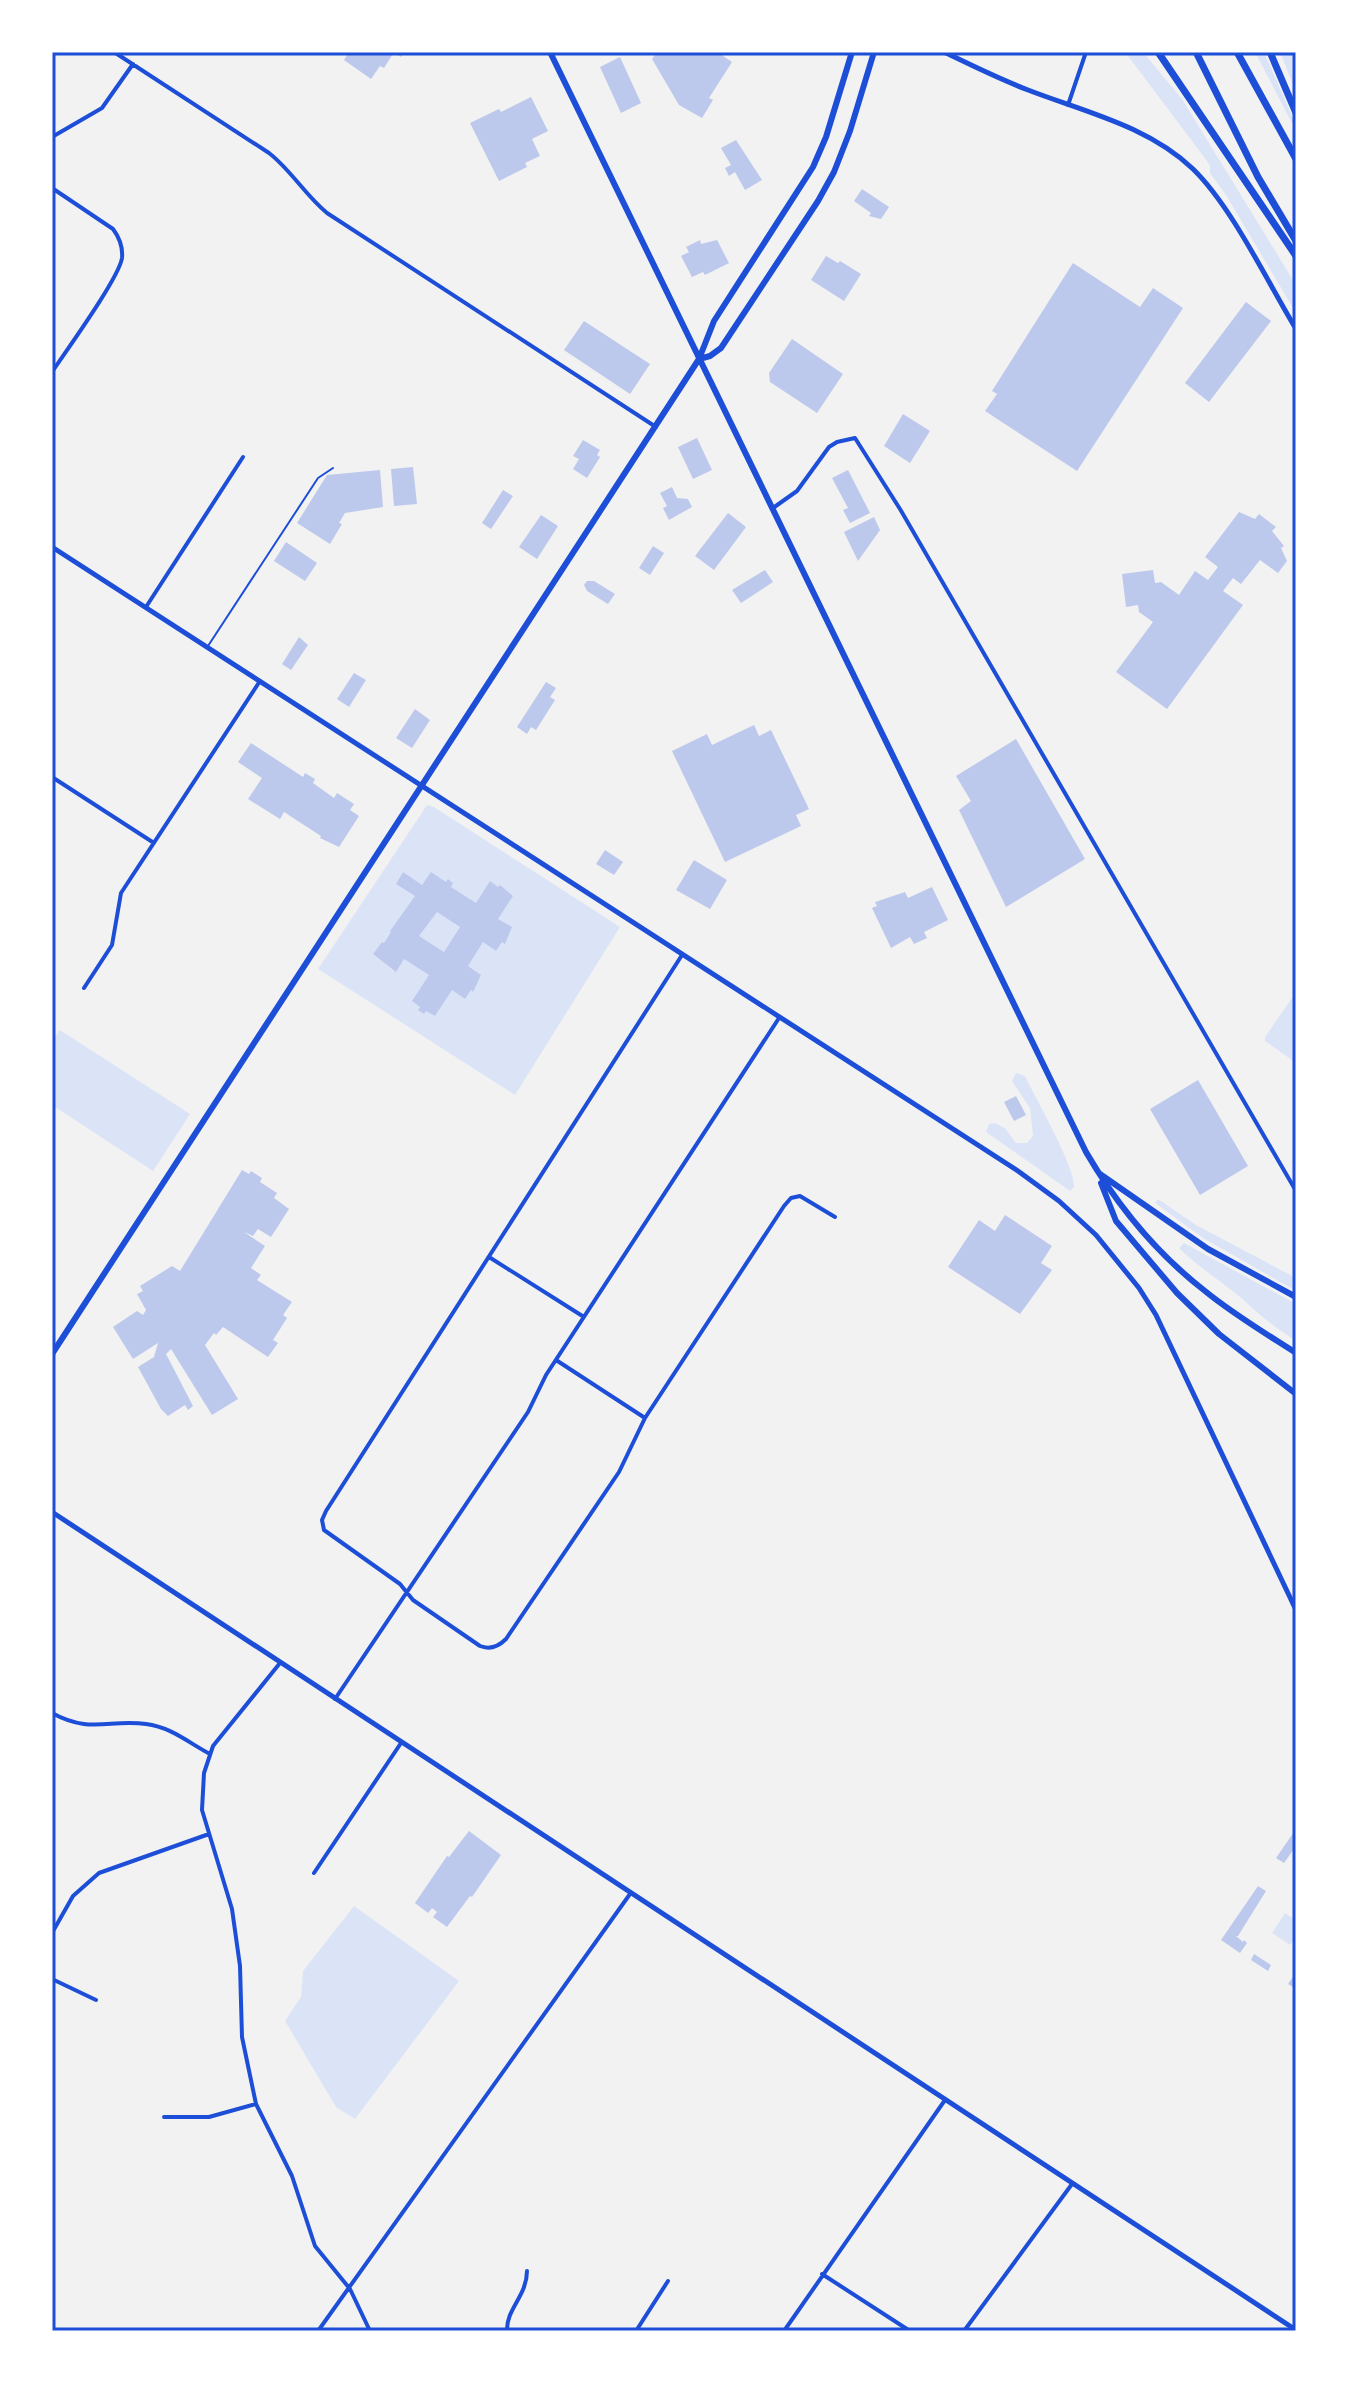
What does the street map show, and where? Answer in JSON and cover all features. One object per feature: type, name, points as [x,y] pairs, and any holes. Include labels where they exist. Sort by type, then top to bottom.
[{"type":"highway","points":[[1158,52],[1296,256]]},
{"type":"highway","points":[[1196,52],[1258,177],[1296,241]]},
{"type":"highway","points":[[1237,52],[1296,159]]},
{"type":"highway","points":[[1270,52],[1296,113]]},
{"type":"main road","points":[[550,52],[1068,1120],[1097,1172],[1130,1218],[1169,1260],[1206,1293],[1296,1353]]},
{"type":"main road","points":[[52,1354],[699,359],[712,324],[813,167],[826,137],[852,52]]},
{"type":"main road","points":[[699,359],[721,348],[822,194],[841,155],[874,52]]},
{"type":"main road","points":[[1097,1172],[1208,1249],[1296,1297]]},
{"type":"main road","points":[[1097,1172],[1116,1221],[1177,1293],[1219,1334],[1296,1394]]},
{"type":"street","points":[[114,52],[276,158],[327,213],[656,427]]},
{"type":"street","points":[[944,52],[1024,89],[1147,135],[1192,168],[1224,208],[1296,329]]},
{"type":"street","points":[[1068,105],[1086,52]]},
{"type":"street","points":[[52,137],[102,108],[133,64]]},
{"type":"street","points":[[52,188],[108,225],[118,237],[122,257],[117,272],[52,372]]},
{"type":"street","points":[[772,509],[797,491],[829,447],[855,438],[900,509],[1296,1191]]},
{"type":"street","points":[[146,607],[243,457]]},
{"type":"street","points":[[52,547],[1018,1171],[1059,1201],[1111,1252],[1156,1315],[1296,1610]]},
{"type":"street","points":[[84,988],[112,945],[121,893],[260,681]]},
{"type":"street","points":[[52,777],[154,843]]},
{"type":"street","points":[[682,954],[326,1511],[322,1526],[330,1536],[400,1584],[413,1600],[480,1646],[494,1648],[506,1639],[619,1472],[645,1418],[784,1206],[796,1196],[807,1199],[835,1217]]},
{"type":"street","points":[[335,1699],[532,1406],[556,1360],[780,1017]]},
{"type":"street","points":[[489,1257],[584,1317]]},
{"type":"street","points":[[556,1360],[645,1418]]},
{"type":"street","points":[[52,1512],[1296,2330]]},
{"type":"street","points":[[280,1663],[219,1738],[204,1773],[202,1798],[209,1834],[232,1909],[242,1980],[242,2037],[256,2104],[292,2176],[315,2246],[350,2289],[370,2331]]},
{"type":"street","points":[[52,1713],[71,1722],[94,1726],[149,1724],[174,1732],[210,1754]]},
{"type":"street","points":[[314,1873],[401,1743]]},
{"type":"street","points":[[52,1933],[73,1896],[99,1873],[209,1834]]},
{"type":"street","points":[[318,2331],[630,1894]]},
{"type":"street","points":[[52,1979],[96,2000]]},
{"type":"street","points":[[784,2331],[945,2100]]},
{"type":"street","points":[[164,2117],[209,2117],[256,2104]]},
{"type":"street","points":[[964,2331],[1072,2184]]},
{"type":"street","points":[[507,2331],[508,2318],[526,2288],[527,2271]]},
{"type":"street","points":[[822,2274],[910,2331]]},
{"type":"street","points":[[636,2331],[668,2281]]},
{"type":"lane","points":[[208,647],[318,478],[333,468]]},
{"type":"shaded area","points":[[1125,52],[1143,52],[1182,99],[1296,285],[1296,313],[1210,173],[1210,165]]},
{"type":"shaded area","points":[[1255,52],[1264,52],[1296,125],[1295,129]]},
{"type":"shaded area","points":[[1280,52],[1294,52],[1296,92]]},
{"type":"shaded area","points":[[427,805],[620,927],[515,1095],[318,969]]},
{"type":"shaded area","points":[[1296,992],[1296,1063],[1265,1041],[1265,1037]]},
{"type":"shaded area","points":[[60,1030],[190,1114],[153,1171],[52,1105],[52,1041]]},
{"type":"shaded area","points":[[1016,1073],[1025,1076],[1062,1149],[1073,1177],[1074,1187],[1070,1191],[986,1132],[989,1124],[995,1123],[1005,1128],[1016,1143],[1027,1143],[1033,1136],[1030,1108],[1012,1081]]},
{"type":"shaded area","points":[[1158,1199],[1196,1225],[1296,1278],[1296,1291],[1203,1238],[1155,1203]]},
{"type":"shaded area","points":[[1184,1243],[1296,1304],[1296,1341],[1187,1256],[1179,1248]]},
{"type":"shaded area","points":[[354,1906],[459,1981],[355,2119],[336,2107],[285,2021],[301,1997],[303,1971]]},
{"type":"shaded area","points":[[1285,1913],[1296,1920],[1296,1937],[1290,1945],[1272,1933]]},
{"type":"building","points":[[349,52],[394,52],[384,68],[380,66],[371,79],[344,60]]},
{"type":"building","points":[[657,52],[717,52],[732,62],[709,98],[713,100],[702,118],[679,105],[652,59]]},
{"type":"building","points":[[620,57],[641,103],[621,113],[600,67]]},
{"type":"building","points":[[531,97],[548,131],[532,139],[540,156],[525,163],[527,167],[499,181],[470,123]]},
{"type":"building","points":[[736,140],[762,180],[745,190],[735,172],[729,176],[725,168],[731,165],[721,148]]},
{"type":"building","points":[[862,189],[889,207],[881,219],[869,216],[871,213],[854,201]]},
{"type":"building","points":[[700,240],[701,244],[717,240],[729,263],[705,275],[703,272],[692,277],[681,256],[689,252],[686,247]]},
{"type":"building","points":[[826,256],[861,274],[844,301],[811,280]]},
{"type":"building","points":[[1073,263],[1140,307],[1153,288],[1183,308],[1077,471],[985,411],[997,394],[992,391]]},
{"type":"building","points":[[1246,302],[1271,321],[1209,402],[1185,383]]},
{"type":"building","points":[[584,321],[650,364],[630,394],[564,350]]},
{"type":"building","points":[[792,339],[843,374],[817,413],[770,382],[769,373]]},
{"type":"building","points":[[903,414],[930,431],[910,463],[884,446]]},
{"type":"building","points":[[697,438],[712,470],[693,479],[678,447]]},
{"type":"building","points":[[583,440],[600,450],[597,455],[600,457],[587,478],[573,469],[579,459],[573,456]]},
{"type":"building","points":[[413,467],[417,504],[394,506],[391,469]]},
{"type":"building","points":[[380,470],[383,507],[345,513],[330,544],[297,523],[327,475]]},
{"type":"building","points":[[848,470],[870,513],[850,523],[843,510],[848,508],[832,478]]},
{"type":"building","points":[[672,487],[677,498],[688,499],[692,507],[669,520],[663,508],[667,506],[660,493]]},
{"type":"building","points":[[503,490],[513,496],[491,529],[482,523]]},
{"type":"building","points":[[1239,512],[1255,519],[1259,514],[1276,527],[1272,531],[1284,546],[1281,548],[1287,561],[1278,573],[1260,560],[1241,584],[1233,578],[1223,591],[1243,605],[1167,709],[1116,672],[1153,622],[1139,612],[1138,605],[1126,607],[1122,574],[1153,570],[1155,583],[1161,582],[1179,595],[1195,571],[1208,580],[1218,567],[1205,557]]},
{"type":"building","points":[[728,513],[746,527],[714,570],[695,556]]},
{"type":"building","points":[[541,515],[558,526],[537,559],[519,547]]},
{"type":"building","points":[[874,517],[880,530],[858,561],[844,532]]},
{"type":"building","points":[[286,542],[317,563],[305,581],[274,561]]},
{"type":"building","points":[[653,546],[664,553],[650,575],[639,568]]},
{"type":"building","points":[[765,570],[773,582],[741,603],[732,590]]},
{"type":"building","points":[[587,581],[594,581],[615,594],[608,604],[587,591],[584,585]]},
{"type":"building","points":[[299,637],[308,645],[291,670],[282,664]]},
{"type":"building","points":[[354,673],[366,680],[349,707],[337,699]]},
{"type":"building","points":[[546,682],[556,688],[550,697],[555,700],[536,730],[531,727],[527,734],[517,727]]},
{"type":"building","points":[[415,709],[430,720],[412,748],[396,738]]},
{"type":"building","points":[[754,725],[759,736],[771,730],[809,809],[796,815],[801,826],[725,862],[672,751],[707,734],[712,745]]},
{"type":"building","points":[[1016,739],[1085,859],[1006,907],[959,810],[971,801],[956,776]]},
{"type":"building","points":[[251,743],[303,777],[305,773],[315,779],[313,783],[334,798],[337,793],[354,804],[350,810],[359,816],[339,847],[320,838],[284,812],[280,819],[248,799],[262,778],[238,762]]},
{"type":"building","points":[[605,850],[623,862],[614,875],[596,864]]},
{"type":"building","points":[[694,860],[727,880],[710,909],[676,890]]},
{"type":"building","points":[[403,872],[422,885],[431,872],[446,882],[448,879],[453,883],[451,887],[476,903],[490,881],[513,896],[498,919],[512,927],[505,944],[502,942],[496,951],[483,942],[468,966],[481,975],[473,992],[471,990],[465,999],[452,990],[435,1016],[426,1011],[424,1014],[412,1001],[429,975],[404,959],[396,972],[373,954],[384,943],[415,896],[396,884]],"holes":[[[437,912],[460,927],[444,952],[419,936]]]},
{"type":"building","points":[[932,887],[948,920],[924,932],[927,938],[914,944],[910,937],[891,948],[872,908],[877,906],[875,902],[905,892],[908,898]]},
{"type":"building","points":[[1198,1080],[1248,1166],[1200,1195],[1150,1109]]},
{"type":"building","points":[[1016,1096],[1026,1115],[1014,1121],[1004,1102]]},
{"type":"building","points":[[242,1170],[249,1174],[251,1171],[262,1178],[260,1182],[277,1193],[274,1198],[289,1209],[271,1237],[258,1229],[253,1236],[244,1232],[265,1246],[251,1268],[261,1275],[257,1280],[292,1302],[283,1315],[287,1318],[273,1340],[278,1343],[268,1357],[223,1327],[205,1345],[238,1399],[212,1415],[171,1349],[166,1354],[193,1406],[188,1410],[185,1405],[168,1416],[138,1367],[154,1357],[158,1343],[133,1359],[113,1327],[137,1311],[143,1315],[146,1310],[137,1294],[143,1291],[140,1286],[172,1266],[180,1271]]},
{"type":"building","points":[[1005,1215],[1052,1246],[1041,1263],[1052,1270],[1020,1314],[948,1267],[979,1220],[995,1231]]},
{"type":"building","points":[[1296,1829],[1296,1846],[1284,1863],[1276,1858]]},
{"type":"building","points":[[469,1831],[501,1855],[447,1927],[433,1917],[437,1912],[432,1908],[428,1913],[415,1903],[447,1856]]},
{"type":"building","points":[[1258,1886],[1266,1891],[1236,1936],[1247,1943],[1240,1953],[1221,1940]]},
{"type":"building","points":[[1254,1954],[1271,1965],[1268,1971],[1251,1960]]},
{"type":"building","points":[[1294,1975],[1296,1977],[1296,1989],[1288,1984]]}]
